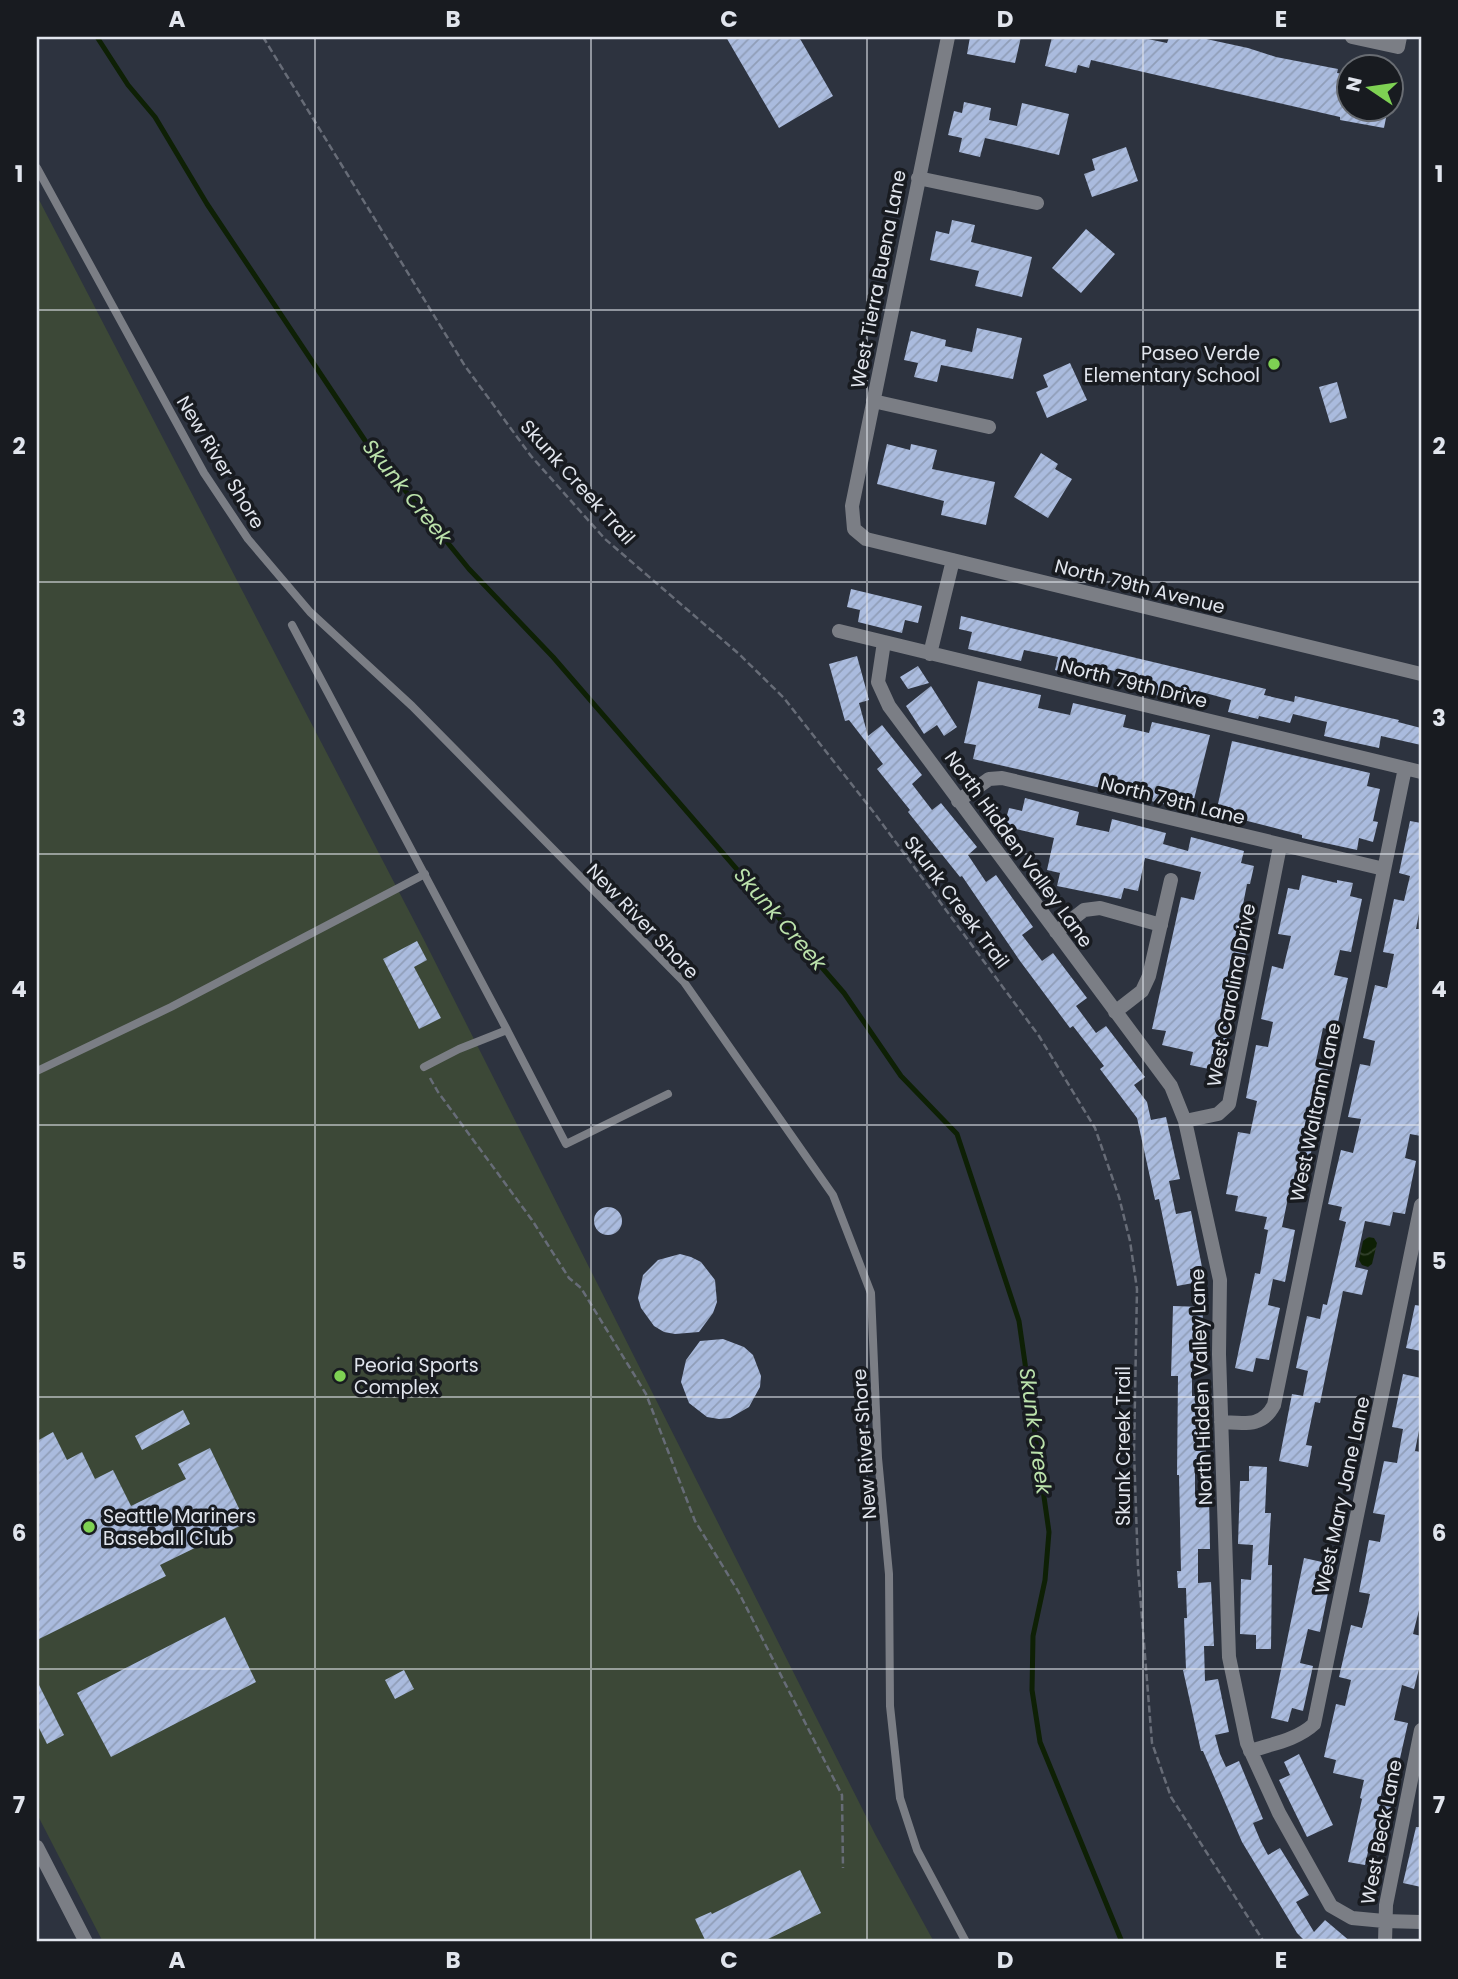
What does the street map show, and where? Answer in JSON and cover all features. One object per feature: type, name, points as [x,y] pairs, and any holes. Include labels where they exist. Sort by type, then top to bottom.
[{"type":"street","name":"West Tierra Buena Lane","points":[[854,529],[852,506],[948,37]]},
{"type":"street","points":[[1352,37],[1399,42]]},
{"type":"street","points":[[918,178],[1037,203]]},
{"type":"street","points":[[873,401],[989,427]]},
{"type":"street","name":"North 79th Avenue","points":[[854,529],[866,539],[1421,674]]},
{"type":"street","points":[[930,654],[953,560]]},
{"type":"street","name":"North 79th Drive","points":[[839,631],[1421,772]]},
{"type":"street","name":"North Hidden Valley Lane","points":[[884,642],[878,682],[889,706],[1171,1086],[1185,1121],[1220,1280],[1218,1328],[1229,1657],[1250,1751],[1279,1813],[1331,1906],[1352,1918],[1421,1922]]},
{"type":"street","name":"West Waltann Lane","points":[[1221,1422],[1256,1422],[1268,1416],[1274,1405],[1405,768]]},
{"type":"street","name":"North 79th Lane","points":[[958,801],[989,779],[1002,778],[1384,869]]},
{"type":"street","name":"West Carolina Drive","points":[[1185,1121],[1218,1114],[1229,1104],[1280,846]]},
{"type":"street","points":[[1115,1012],[1142,991],[1149,976],[1171,880]]},
{"type":"street","points":[[1056,932],[1084,910],[1100,908],[1161,925]]},
{"type":"street","name":"West Mary Jane Lane","points":[[1250,1751],[1294,1737],[1314,1724],[1416,1259],[1421,1205]]},
{"type":"street","name":"West Beck Lane","points":[[1385,1942],[1384,1921],[1421,1730]]},
{"type":"street","points":[[37,1847],[86,1942]]},
{"type":"lane","name":"New River Shore","points":[[37,168],[204,472],[248,539],[310,612],[412,706],[684,982],[833,1195],[871,1293],[878,1458],[889,1574],[890,1706],[900,1798],[917,1850],[966,1942]]},
{"type":"lane","points":[[292,625],[566,1144],[668,1094]]},
{"type":"lane","points":[[37,1071],[171,1007],[425,874]]},
{"type":"lane","points":[[424,1067],[459,1049],[507,1030]]},
{"type":"path","name":"Skunk Creek Trail","points":[[263,37],[465,366],[531,456],[605,539],[739,654],[784,698],[875,814],[1040,1036],[1095,1128],[1119,1197],[1130,1241],[1137,1289],[1134,1452],[1138,1568],[1152,1743],[1171,1797],[1264,1942]]},
{"type":"path","points":[[424,1067],[438,1092],[532,1220],[569,1278],[581,1288],[646,1394],[695,1521],[738,1591],[842,1795],[844,1868]]},
{"type":"shaded area","name":"Peoria Sports Complex","points":[[37,196],[423,938],[875,1834],[934,1942],[103,1942],[37,1814]]},
{"type":"water","points":[[1368,1237],[1374,1238],[1377,1243],[1372,1264],[1368,1267],[1362,1265],[1359,1260],[1363,1241]]},
{"type":"building","points":[[726,37],[799,37],[833,96],[779,128]]},
{"type":"building","points":[[970,37],[1021,37],[1015,63],[967,54]]},
{"type":"building","points":[[1052,37],[1138,37],[1167,43],[1169,37],[1197,37],[1336,69],[1336,116],[1091,60],[1089,68],[1078,65],[1076,73],[1045,66]]},
{"type":"building","points":[[964,102],[991,108],[989,120],[1017,126],[1022,103],[1069,114],[1059,155],[985,138],[980,157],[959,152],[962,138],[948,135],[954,111],[962,113]]},
{"type":"building","points":[[1351,122],[1385,122],[1384,128]]},
{"type":"building","points":[[1126,147],[1138,181],[1092,197],[1084,174],[1095,170],[1092,159]]},
{"type":"building","points":[[952,220],[975,225],[971,242],[1032,257],[1022,297],[975,286],[979,271],[930,260],[936,231],[949,234]]},
{"type":"building","points":[[1086,229],[1115,254],[1081,293],[1052,268]]},
{"type":"building","points":[[977,328],[1022,338],[1013,379],[941,365],[937,382],[914,377],[918,363],[904,360],[911,331],[946,340],[945,346],[972,352]]},
{"type":"building","points":[[1070,363],[1087,400],[1047,418],[1036,392],[1048,387],[1043,375]]},
{"type":"building","points":[[1337,382],[1347,418],[1330,423],[1319,387]]},
{"type":"building","points":[[887,444],[910,450],[911,444],[937,450],[932,469],[995,482],[986,525],[941,515],[944,501],[877,484]]},
{"type":"building","points":[[1041,453],[1058,464],[1055,469],[1072,479],[1048,518],[1014,497]]},
{"type":"building","points":[[851,589],[922,606],[918,623],[905,620],[902,633],[858,622],[860,610],[847,607]]},
{"type":"building","points":[[961,616],[1266,689],[1264,695],[1294,702],[1295,696],[1399,720],[1398,722],[1421,728],[1421,745],[1381,736],[1379,748],[1324,736],[1327,722],[1293,714],[1290,723],[1228,712],[1231,700],[1198,691],[1194,705],[1140,691],[1143,678],[1110,670],[1107,683],[1055,670],[1058,657],[1024,650],[1021,661],[968,649],[972,632],[959,629]]},
{"type":"building","points":[[857,656],[869,700],[859,703],[868,736],[882,725],[922,775],[912,784],[932,810],[941,803],[977,847],[968,855],[986,882],[996,875],[1033,927],[1022,935],[1042,961],[1053,953],[1087,998],[1076,1006],[1096,1033],[1106,1026],[1145,1077],[1134,1085],[1147,1102],[1151,1120],[1166,1117],[1180,1179],[1169,1181],[1176,1214],[1191,1211],[1202,1267],[1190,1269],[1193,1283],[1177,1286],[1159,1199],[1155,1200],[1137,1118],[1100,1069],[1104,1066],[1073,1026],[1070,1028],[962,876],[960,877],[908,812],[910,810],[877,769],[883,764],[849,720],[845,721],[829,664]]},
{"type":"building","points":[[918,666],[929,683],[908,689],[900,677]]},
{"type":"building","points":[[978,681],[1041,695],[1038,708],[1070,715],[1073,703],[1126,715],[1123,727],[1149,733],[1152,722],[1210,735],[1191,811],[1135,797],[1138,785],[1108,778],[1105,789],[973,759],[976,745],[964,743]]},
{"type":"building","points":[[931,686],[957,727],[944,736],[937,725],[924,734],[906,706]]},
{"type":"building","points":[[1232,741],[1370,773],[1367,786],[1380,789],[1373,821],[1378,822],[1373,842],[1359,838],[1357,850],[1302,838],[1302,835],[1216,813]]},
{"type":"building","points":[[1025,798],[1079,812],[1076,825],[1109,832],[1112,819],[1166,833],[1163,844],[1188,851],[1191,837],[1244,851],[1241,863],[1254,866],[1250,884],[1247,884],[1241,915],[1254,917],[1244,961],[1231,959],[1225,992],[1237,994],[1223,1056],[1212,1054],[1209,1069],[1190,1065],[1193,1052],[1162,1045],[1166,1031],[1152,1029],[1181,897],[1194,900],[1201,872],[1145,858],[1138,891],[1124,888],[1121,899],[1057,886],[1060,873],[1047,870],[1054,838],[1004,826],[1009,808],[1022,811]]},
{"type":"building","points":[[1410,821],[1421,823],[1421,903],[1416,929],[1421,929],[1421,1136],[1410,1134],[1405,1158],[1416,1161],[1405,1214],[1393,1212],[1390,1226],[1365,1221],[1355,1267],[1368,1270],[1362,1295],[1343,1291],[1320,1403],[1315,1402],[1306,1445],[1312,1446],[1308,1467],[1279,1461],[1292,1394],[1303,1396],[1308,1371],[1296,1368],[1307,1316],[1320,1319],[1323,1304],[1327,1305],[1346,1222],[1339,1220],[1342,1207],[1328,1204],[1341,1150],[1353,1153],[1361,1119],[1348,1117],[1360,1064],[1370,1066],[1375,1041],[1363,1038],[1375,985],[1387,988],[1394,954],[1383,952],[1394,899],[1404,901],[1410,876],[1399,873]]},
{"type":"building","points":[[1302,875],[1337,883],[1337,880],[1353,883],[1350,896],[1362,899],[1351,952],[1340,950],[1334,975],[1348,978],[1336,1031],[1323,1028],[1316,1061],[1329,1064],[1317,1117],[1307,1115],[1301,1140],[1313,1143],[1302,1196],[1289,1193],[1282,1227],[1295,1230],[1285,1282],[1273,1279],[1268,1305],[1280,1308],[1269,1360],[1256,1358],[1253,1372],[1235,1368],[1255,1273],[1260,1274],[1268,1230],[1264,1229],[1267,1217],[1235,1211],[1238,1196],[1226,1194],[1238,1132],[1250,1134],[1257,1101],[1246,1098],[1256,1045],[1268,1047],[1273,1022],[1261,1019],[1272,966],[1283,969],[1291,936],[1278,934],[1288,888],[1299,890]]},
{"type":"building","points":[[417,941],[427,960],[414,967],[441,1018],[419,1029],[383,959]]},
{"type":"building","points":[[608,1207],[618,1211],[622,1221],[618,1231],[608,1235],[598,1231],[594,1221],[598,1211]]},
{"type":"building","points":[[680,1254],[701,1262],[715,1280],[717,1302],[713,1313],[699,1332],[664,1332],[654,1326],[641,1308],[638,1298],[643,1275],[658,1260]]},
{"type":"building","points":[[1415,1305],[1421,1306],[1421,1351],[1406,1348]]},
{"type":"building","points":[[1173,1306],[1203,1307],[1202,1363],[1192,1362],[1192,1396],[1206,1396],[1206,1459],[1195,1459],[1195,1494],[1209,1494],[1210,1549],[1198,1549],[1198,1583],[1211,1582],[1214,1646],[1204,1646],[1205,1681],[1218,1679],[1229,1732],[1215,1735],[1220,1754],[1226,1767],[1239,1761],[1263,1819],[1253,1823],[1261,1842],[1268,1855],[1280,1848],[1309,1895],[1296,1902],[1314,1932],[1325,1920],[1351,1942],[1306,1942],[1297,1933],[1242,1842],[1201,1751],[1183,1670],[1186,1669],[1184,1618],[1187,1618],[1186,1588],[1178,1588],[1177,1571],[1181,1571],[1177,1475],[1178,1376],[1171,1376]]},
{"type":"building","points":[[723,1339],[744,1347],[753,1355],[761,1376],[760,1387],[749,1407],[730,1418],[719,1419],[707,1417],[689,1403],[681,1382],[686,1360],[700,1341]]},
{"type":"building","points":[[1403,1374],[1421,1378],[1421,1420],[1415,1451],[1421,1452],[1421,1602],[1413,1634],[1421,1636],[1421,1661],[1414,1689],[1402,1685],[1394,1720],[1408,1723],[1396,1776],[1386,1774],[1380,1799],[1393,1802],[1380,1855],[1368,1852],[1365,1865],[1348,1862],[1364,1780],[1333,1773],[1336,1760],[1324,1757],[1336,1704],[1345,1706],[1351,1680],[1339,1677],[1351,1625],[1362,1628],[1370,1594],[1359,1592],[1369,1540],[1380,1542],[1385,1515],[1373,1513],[1384,1461],[1397,1463],[1403,1429],[1392,1427]]},
{"type":"building","points":[[183,1410],[190,1424],[142,1450],[135,1436]]},
{"type":"building","name":"Seattle Mariners Baseball Club","points":[[53,1432],[67,1460],[82,1452],[95,1479],[113,1470],[131,1506],[186,1479],[178,1464],[210,1448],[246,1523],[160,1565],[166,1576],[37,1640],[37,1441]]},
{"type":"building","points":[[1249,1466],[1267,1467],[1265,1513],[1271,1513],[1268,1565],[1272,1565],[1271,1649],[1256,1649],[1256,1635],[1240,1634],[1241,1579],[1251,1580],[1253,1545],[1238,1544],[1240,1481],[1249,1481]]},
{"type":"building","points":[[1304,1558],[1322,1562],[1319,1576],[1331,1578],[1320,1632],[1308,1629],[1300,1663],[1313,1666],[1303,1711],[1292,1708],[1288,1722],[1271,1718]]},
{"type":"building","points":[[225,1617],[256,1682],[111,1757],[77,1693]]},
{"type":"building","points":[[404,1670],[414,1689],[395,1699],[385,1680]]},
{"type":"building","points":[[37,1681],[64,1735],[47,1744],[37,1724]]},
{"type":"building","points":[[1299,1754],[1333,1825],[1307,1837],[1279,1780],[1290,1775],[1284,1762]]},
{"type":"building","points":[[1416,1827],[1421,1827],[1421,1887],[1403,1883]]},
{"type":"building","points":[[800,1870],[821,1913],[762,1942],[706,1942],[695,1919],[711,1912],[712,1914]]},
{"type":"waterway","name":"Skunk Creek","points":[[97,37],[128,85],[155,117],[207,204],[368,445],[469,569],[553,657],[844,993],[901,1076],[957,1134],[1019,1321],[1049,1532],[1045,1580],[1033,1636],[1032,1690],[1040,1742],[1122,1942]]},
{"type":"place","name":"Paseo Verde Elementary School","points":[[1274,364]]},
{"type":"place","name":"Peoria Sports Complex","points":[[340,1376]]},
{"type":"place","name":"Seattle Mariners Baseball Club","points":[[89,1527]]}]
